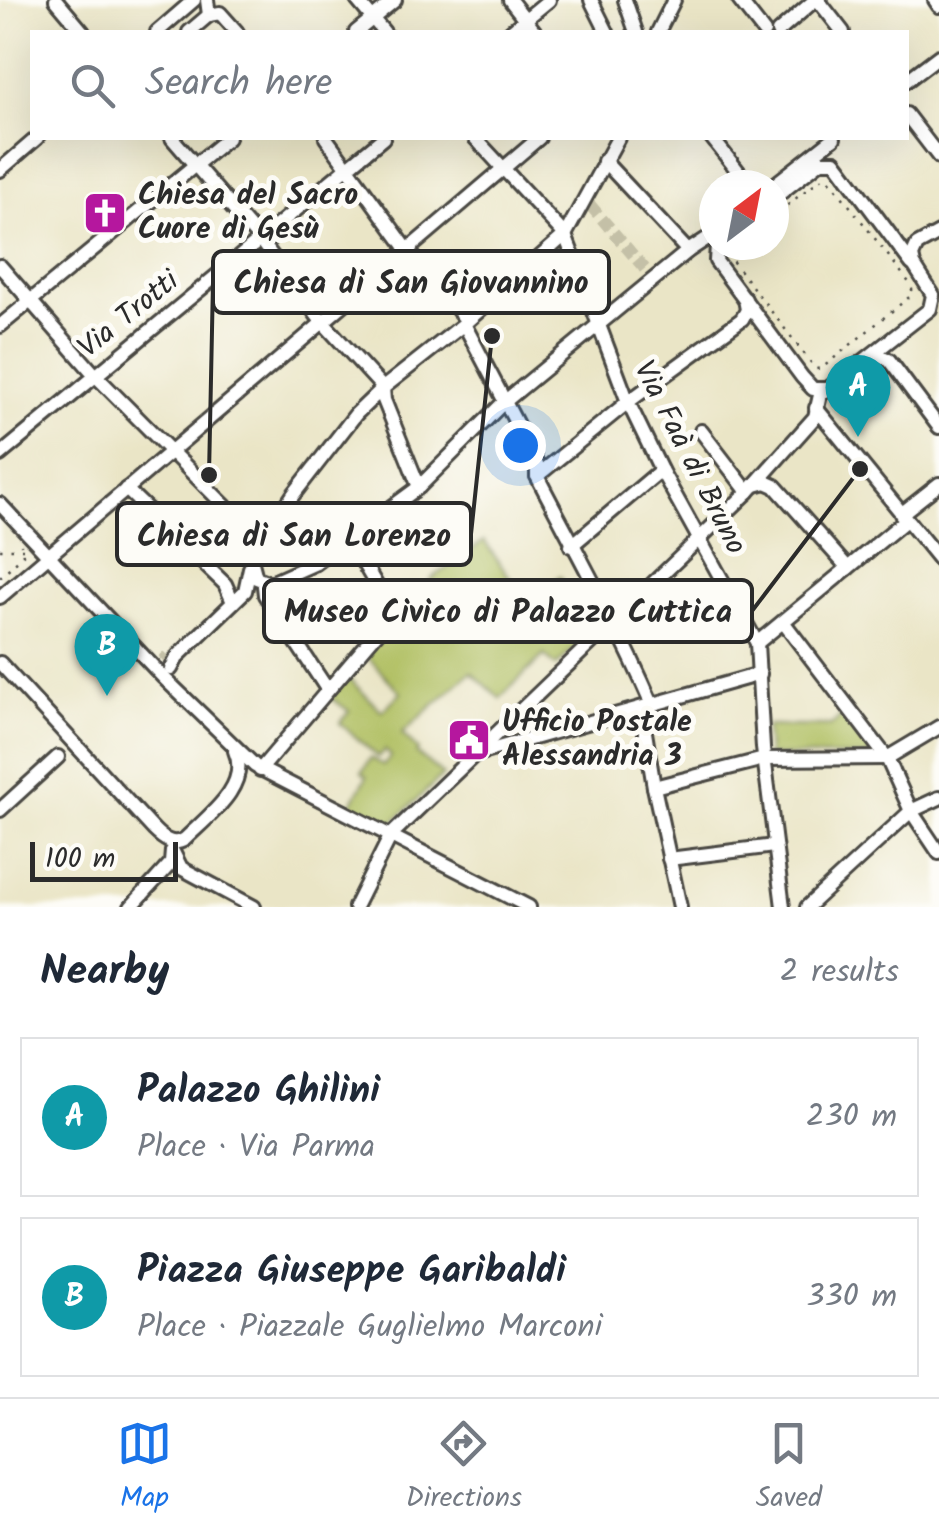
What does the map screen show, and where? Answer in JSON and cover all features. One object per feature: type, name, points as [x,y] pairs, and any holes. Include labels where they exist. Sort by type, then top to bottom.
[{"type":"street","points":[[56,0],[81,30]]},
{"type":"street","points":[[159,30],[194,0]]},
{"type":"street","points":[[207,0],[209,15]]},
{"type":"street","points":[[357,0],[382,30]]},
{"type":"street","points":[[358,30],[396,0]]},
{"type":"street","points":[[510,0],[533,30]]},
{"type":"street","points":[[512,30],[549,0]]},
{"type":"street","points":[[591,0],[606,30]]},
{"type":"street","points":[[625,0],[635,30]]},
{"type":"street","points":[[659,30],[674,0]]},
{"type":"street","points":[[738,0],[762,30]]},
{"type":"street","points":[[781,30],[822,2],[842,30]]},
{"type":"street","points":[[191,30],[209,15],[220,13],[234,30]]},
{"type":"street","points":[[909,79],[939,56]]},
{"type":"street","points":[[909,118],[939,157]]},
{"type":"street","points":[[0,170],[35,140]]},
{"type":"street","points":[[174,140],[383,388],[384,400],[419,487]]},
{"type":"street","points":[[0,326],[226,140]]},
{"type":"street","points":[[328,140],[465,322],[538,465],[537,476],[556,522],[615,622],[646,705],[654,787],[680,907]]},
{"type":"street","name":"Via Trotti","points":[[0,455],[380,140]]},
{"type":"street","points":[[476,140],[565,235]]},
{"type":"street","points":[[0,597],[537,140]]},
{"type":"street","points":[[327,688],[259,580],[254,558],[280,516],[356,414],[565,235],[617,140]]},
{"type":"street","points":[[714,140],[737,170]]},
{"type":"street","points":[[789,174],[832,140]]},
{"type":"street","points":[[604,161],[688,251]]},
{"type":"street","points":[[789,186],[821,161],[837,162],[935,291]]},
{"type":"street","points":[[355,907],[390,836],[702,539],[815,416],[819,397],[930,309],[935,291],[916,263],[913,251],[939,233]]},
{"type":"street","name":"Via Faà di Bruno","points":[[565,235],[628,402],[660,470],[757,643],[764,759],[783,907]]},
{"type":"street","points":[[126,489],[237,591],[268,589],[316,563],[419,487],[503,403],[699,244]]},
{"type":"street","points":[[716,260],[808,385],[818,390],[830,387]]},
{"type":"street","points":[[0,266],[95,375],[258,539],[260,544],[237,591],[178,656],[164,664]]},
{"type":"street","points":[[537,476],[628,402],[743,318],[747,307],[744,299]]},
{"type":"street","points":[[868,358],[879,355],[890,362],[939,427]]},
{"type":"street","points":[[818,412],[939,558]]},
{"type":"street","points":[[700,431],[751,488]]},
{"type":"street","points":[[571,546],[660,470]]},
{"type":"street","points":[[751,488],[765,482],[776,486],[848,568]]},
{"type":"street","points":[[757,643],[826,588],[939,484]]},
{"type":"street","points":[[0,504],[26,544],[39,552],[32,568]]},
{"type":"street","points":[[280,516],[281,530],[307,560],[316,563]]},
{"type":"street","points":[[265,773],[327,688],[393,614],[350,540]]},
{"type":"street","points":[[26,544],[48,555],[164,664],[228,743],[240,765],[230,792]]},
{"type":"street","points":[[784,624],[887,758],[911,811],[939,852]]},
{"type":"street","points":[[0,663],[154,830],[182,869],[254,907]]},
{"type":"street","points":[[474,754],[760,674]]},
{"type":"street","points":[[654,787],[764,759],[887,758],[939,728]]},
{"type":"street","points":[[228,743],[265,773],[390,836],[506,902],[529,907]]},
{"type":"street","points":[[1,806],[73,747],[89,760]]},
{"type":"street","points":[[154,830],[169,842],[182,841],[248,774],[265,773]]},
{"type":"street","points":[[807,907],[911,811],[939,798]]},
{"type":"street","points":[[669,859],[774,846]]},
{"type":"street","points":[[132,907],[168,866],[173,852]]},
{"type":"path","points":[[732,260],[816,369],[912,296],[910,284],[828,178],[820,179],[789,204]]},
{"type":"path","points":[[0,549],[26,544],[23,555],[0,577]]},
{"type":"path","points":[[393,614],[418,597],[433,596],[479,622],[511,614],[542,622],[586,648]]},
{"type":"green space","points":[[484,541],[515,585],[492,604],[501,616],[560,577],[593,630],[556,666],[544,655],[500,698],[471,672],[402,733],[418,750],[416,753],[443,775],[390,825],[351,805],[367,776],[362,772],[371,758],[383,765],[391,756],[385,750],[378,757],[340,723],[349,711],[327,695],[345,675],[382,711],[401,693],[364,653],[401,607],[433,586],[430,580]]},
{"type":"green space","points":[[847,711],[878,756],[768,756],[766,726],[831,726]]},
{"type":"tunnel","points":[[590,205],[651,276]]},
{"type":"tunnel","points":[[163,661],[168,656]]},
{"type":"place","name":"Chiesa del Sacro Cuore di Gesù","points":[[105,213]]},
{"type":"place","name":"Chiesa di San Lorenzo","points":[[492,336]]},
{"type":"place","name":"Palazzo Ghilini","points":[[858,437]]},
{"type":"place","name":"Museo Civico di Palazzo Cuttica","points":[[860,469]]},
{"type":"place","name":"Chiesa di San Giovannino","points":[[209,475]]},
{"type":"place","name":"Piazza Giuseppe Garibaldi","points":[[107,696]]},
{"type":"place","name":"Ufficio Postale Alessandria 3","points":[[469,740]]}]
